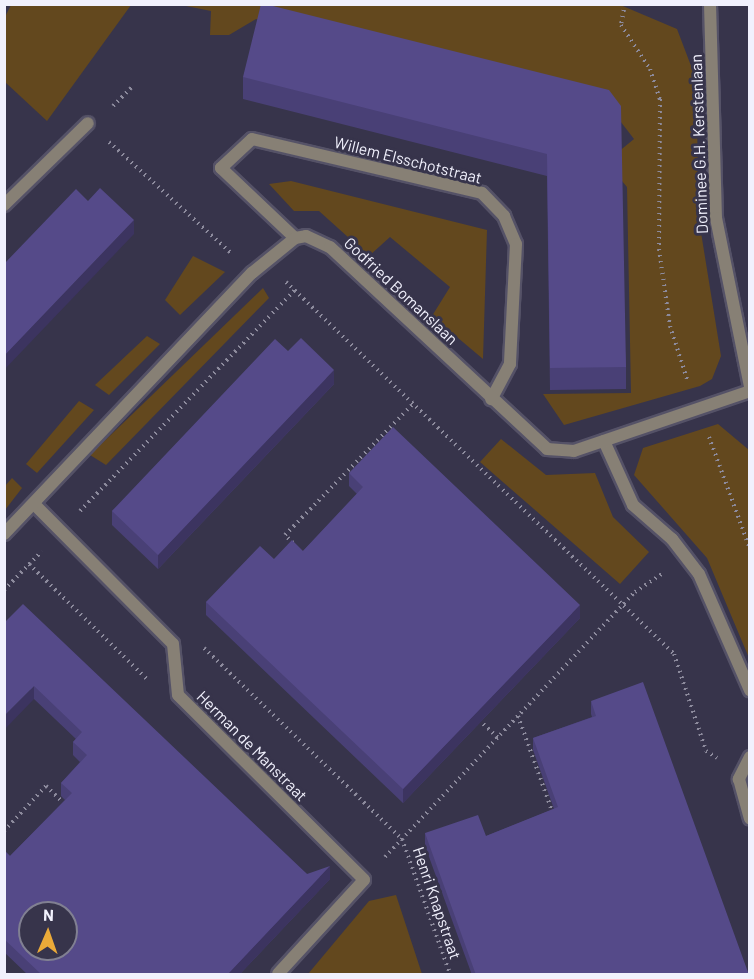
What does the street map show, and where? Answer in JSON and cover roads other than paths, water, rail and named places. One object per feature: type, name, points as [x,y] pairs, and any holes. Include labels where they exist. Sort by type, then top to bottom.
[{"type":"street","name":"Dominee G.H. Kerstenlaan","points":[[710,4],[716,218],[750,389]]},
{"type":"street","points":[[4,206],[88,123]]},
{"type":"street","name":"Willem Elsschotstraat","points":[[295,238],[221,168],[252,139],[482,193],[504,216],[516,244],[510,364],[491,399]]},
{"type":"street","name":"Godfried Bomanslaan","points":[[295,238],[306,236],[330,247],[547,449],[574,451],[699,409],[750,389]]},
{"type":"street","points":[[4,534],[252,273],[295,238]]},
{"type":"street","points":[[604,441],[633,505],[686,557],[709,593],[750,690]]},
{"type":"street","name":"Herman de Manstraat","points":[[34,504],[173,644],[178,695],[364,880],[278,975]]},
{"type":"street","points":[[750,757],[740,770],[739,788],[750,819]]}]
